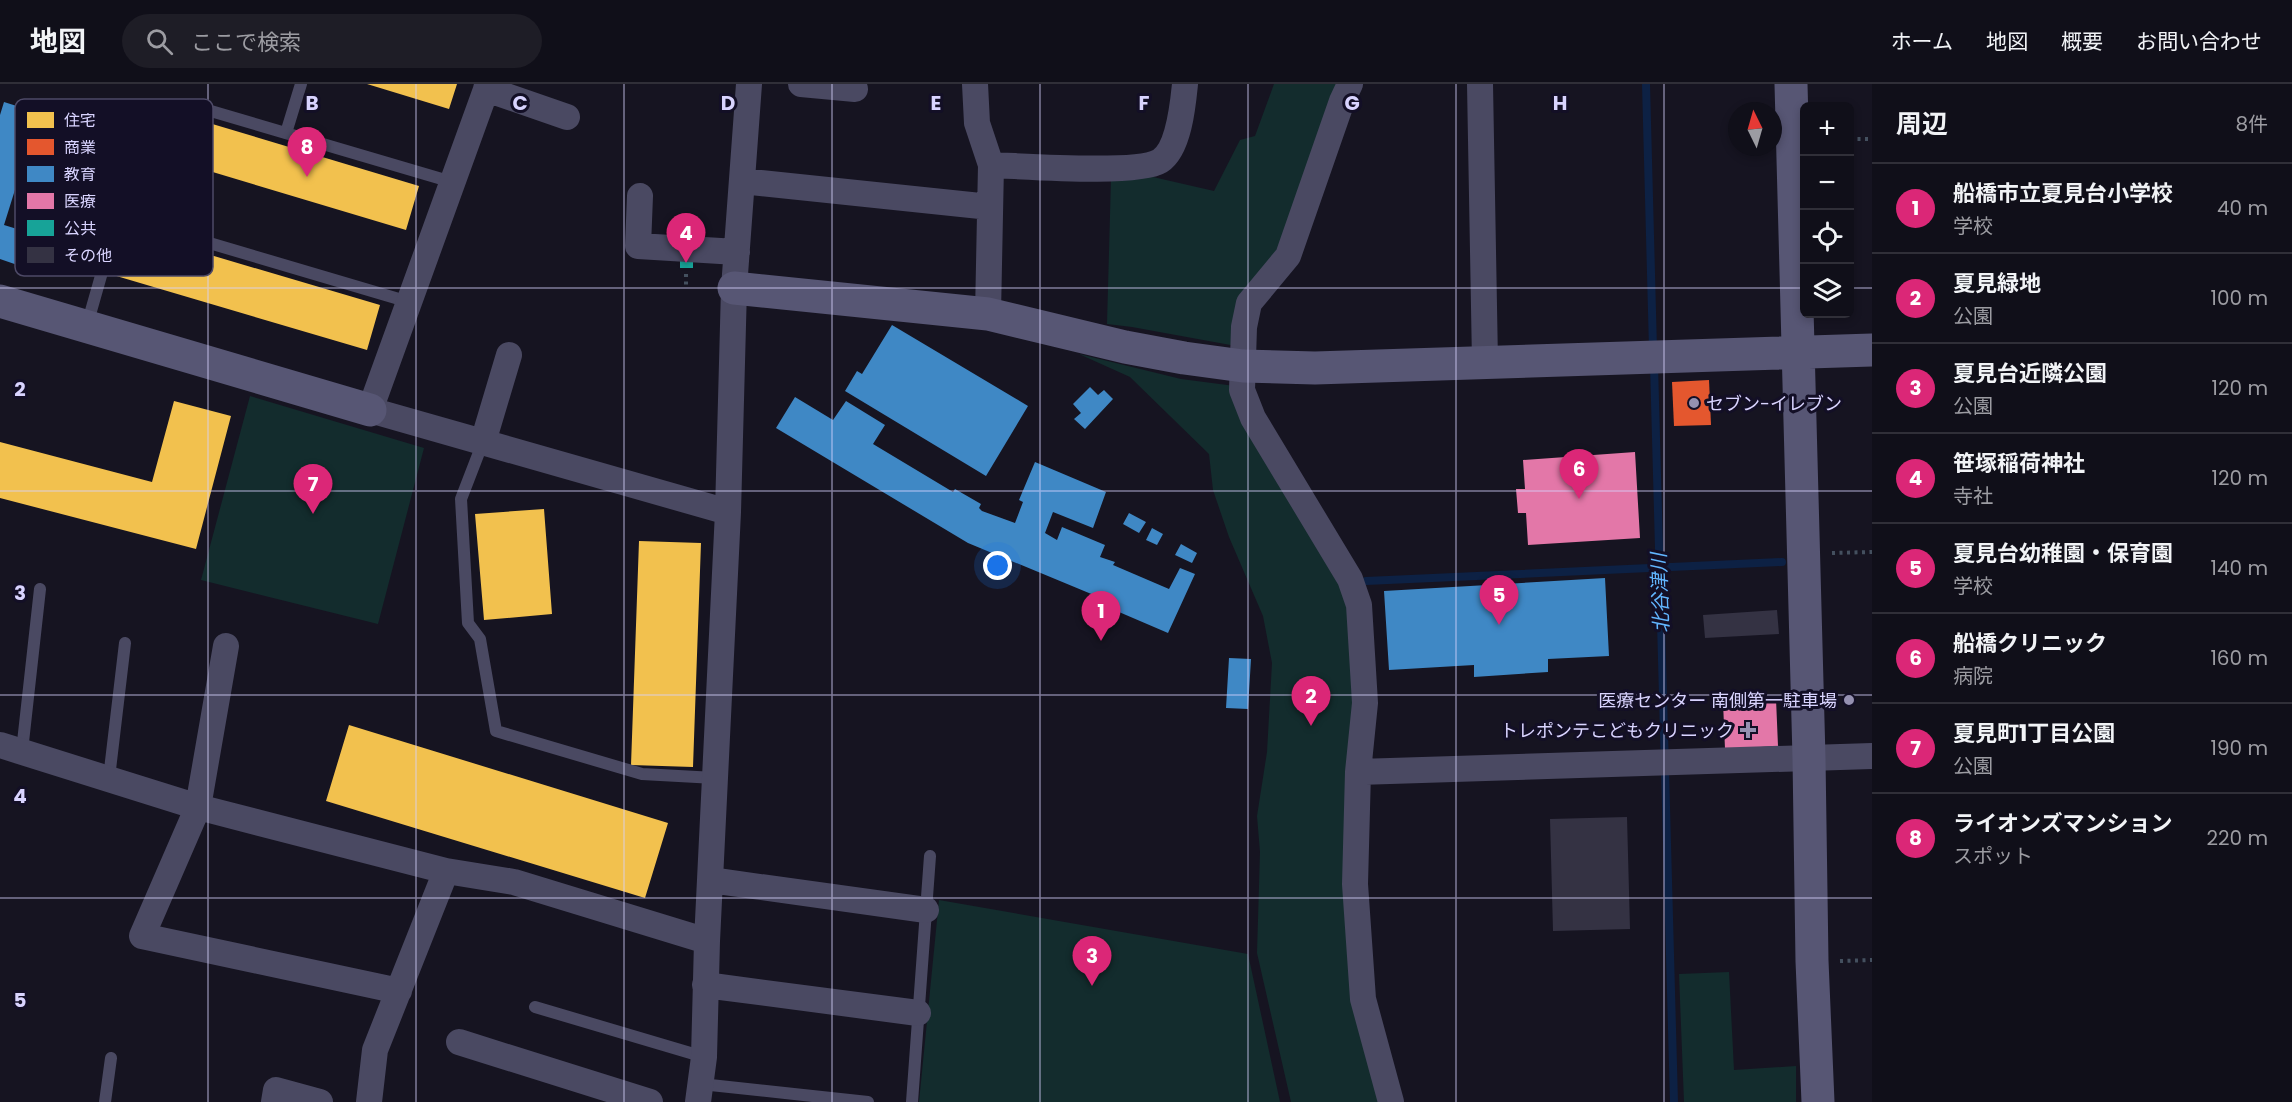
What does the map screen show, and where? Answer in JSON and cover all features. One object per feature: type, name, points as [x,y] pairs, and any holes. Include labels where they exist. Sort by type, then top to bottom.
[{"type":"street","points":[[700,1093],[704,1057],[705,985],[728,512],[734,288],[749,84]]},
{"type":"street","points":[[801,84],[855,89]]},
{"type":"street","points":[[975,84],[977,123],[991,165],[988,314]]},
{"type":"street","points":[[991,165],[1132,168],[1161,160],[1172,144],[1180,123],[1185,84]]},
{"type":"street","points":[[1350,84],[1288,256],[1249,303],[1244,327],[1242,390],[1253,418],[1350,579],[1359,606],[1365,703],[1358,772],[1355,884],[1363,999],[1391,1102]]},
{"type":"street","points":[[1480,84],[1485,362]]},
{"type":"street","points":[[1791,84],[1812,950],[1818,1102]]},
{"type":"street","points":[[370,410],[487,86],[567,117]]},
{"type":"street","points":[[742,181],[990,207]]},
{"type":"street","points":[[640,196],[638,246],[737,252]]},
{"type":"street","points":[[734,288],[988,314],[1125,347],[1243,366],[1316,368],[1872,350]]},
{"type":"street","points":[[0,301],[728,512]]},
{"type":"street","points":[[483,442],[509,355]]},
{"type":"street","points":[[226,646],[198,807],[142,936],[399,992]]},
{"type":"street","points":[[11,748],[198,807],[446,871],[514,882],[707,941]]},
{"type":"street","points":[[1358,772],[1872,756]]},
{"type":"street","points":[[369,1102],[375,1050],[446,871]]},
{"type":"street","points":[[710,880],[926,910]]},
{"type":"street","points":[[705,985],[918,1013]]},
{"type":"street","points":[[459,1042],[651,1102]]},
{"type":"street","points":[[274,1102],[276,1090],[321,1102]]},
{"type":"lane","points":[[286,134],[301,84]]},
{"type":"lane","points":[[213,112],[452,182]]},
{"type":"lane","points":[[213,244],[409,302]]},
{"type":"lane","points":[[87,327],[101,276]]},
{"type":"lane","points":[[483,442],[461,499],[468,622],[480,639],[496,731],[642,774],[715,778]]},
{"type":"lane","points":[[11,748],[40,589]]},
{"type":"lane","points":[[109,778],[125,643]]},
{"type":"lane","points":[[912,1102],[930,856]]},
{"type":"lane","points":[[535,1007],[704,1057]]},
{"type":"lane","points":[[105,1102],[111,1058]]},
{"type":"lane","points":[[700,1093],[868,1102]]},
{"type":"path","points":[[1854,139],[1872,139]]},
{"type":"path","points":[[686,270],[686,288]]},
{"type":"path","points":[[1804,554],[1872,552]]},
{"type":"green space","points":[[1274,84],[1341,84],[1282,250],[1236,346],[1107,324],[1111,179],[1153,177],[1214,191],[1240,140],[1255,136]]},
{"type":"green space","points":[[1079,354],[1181,379],[1235,386],[1350,605],[1355,700],[1348,769],[1383,1102],[1291,1102],[1257,953],[1260,852],[1257,816],[1267,752],[1272,663],[1263,616],[1229,537],[1213,490],[1209,454],[1130,377]]},
{"type":"green space","points":[[250,396],[424,448],[378,624],[201,580]]},
{"type":"green space","points":[[939,900],[1248,954],[1280,1102],[919,1102]]},
{"type":"green space","points":[[1729,972],[1734,1070],[1796,1066],[1796,1102],[1684,1102],[1679,974]]},
{"type":"building: 住宅","points":[[367,84],[457,84],[449,109]]},
{"type":"building: 住宅","points":[[213,124],[419,186],[406,230],[213,172]]},
{"type":"building: 住宅","points":[[213,256],[380,305],[367,350],[116,276],[213,276]]},
{"type":"building: 住宅","points":[[174,401],[231,416],[196,549],[0,498],[0,442],[152,482]]},
{"type":"building: 住宅","points":[[544,509],[552,614],[484,620],[475,514]]},
{"type":"building: 住宅","points":[[639,541],[701,543],[693,767],[631,765]]},
{"type":"building: 住宅","points":[[349,725],[668,823],[645,898],[326,801]]},
{"type":"building: 商業","points":[[1709,380],[1711,425],[1674,426],[1672,382]]},
{"type":"building: 教育","points":[[4,102],[15,105],[15,190],[4,225],[15,228],[15,264],[0,259],[0,115]]},
{"type":"building: 教育","points":[[892,325],[1028,406],[986,476],[845,391],[857,371],[862,374]]},
{"type":"building: 教育","points":[[1090,387],[1098,395],[1104,390],[1113,399],[1085,429],[1074,419],[1081,413],[1073,404]]},
{"type":"building: 教育","points":[[795,397],[833,420],[846,401],[885,425],[873,444],[953,492],[955,489],[981,504],[979,508],[982,511],[1015,523],[1023,502],[1019,500],[1035,462],[1106,492],[1093,528],[1053,512],[1045,533],[1057,540],[1062,527],[1105,545],[1100,557],[1169,589],[1180,568],[1195,574],[1168,633],[1112,609],[1113,603],[968,543],[776,428]]},
{"type":"building: 教育","points":[[1129,513],[1146,522],[1139,533],[1123,524]]},
{"type":"building: 教育","points":[[1152,528],[1163,534],[1157,545],[1146,540]]},
{"type":"building: 教育","points":[[1181,544],[1197,553],[1192,563],[1175,555]]},
{"type":"building: 教育","points":[[1605,578],[1609,656],[1548,659],[1548,672],[1474,677],[1474,665],[1389,670],[1384,591]]},
{"type":"building: 教育","points":[[1229,658],[1251,659],[1248,709],[1226,708]]},
{"type":"building: 医療","points":[[1635,452],[1640,538],[1528,545],[1526,513],[1518,513],[1516,489],[1525,489],[1523,460]]},
{"type":"building: 医療","points":[[1776,699],[1778,746],[1725,749],[1723,702]]},
{"type":"building: 公共","points":[[680,258],[693,258],[693,268],[680,268]]},
{"type":"building: その他","points":[[1777,610],[1779,634],[1705,638],[1703,615]]},
{"type":"building: その他","points":[[1627,817],[1630,929],[1553,931],[1550,819]]},
{"type":"waterway","name":"北谷津川","points":[[1646,84],[1653,349]]},
{"type":"waterway","name":"北谷津川","points":[[1654,364],[1674,1102]]},
{"type":"waterway","points":[[1366,581],[1782,562]]},
{"type":"place","name":"ライオンズマンション","points":[[307,177]]},
{"type":"place","name":"笹塚稲荷神社","points":[[686,263]]},
{"type":"place","name":"セブン-イレブン","points":[[1694,403]]},
{"type":"place","name":"船橋クリニック","points":[[1579,499]]},
{"type":"place","name":"夏見町1丁目公園","points":[[313,514]]},
{"type":"place","name":"夏見台幼稚園・保育園","points":[[1499,625]]},
{"type":"place","name":"船橋市立夏見台小学校","points":[[1101,641]]},
{"type":"place","name":"医療センター 南側第一駐車場","points":[[1849,700]]},
{"type":"place","name":"夏見緑地","points":[[1311,726]]},
{"type":"place","name":"トレポンテこどもクリニック","points":[[1748,730]]},
{"type":"place","name":"夏見台近隣公園","points":[[1092,986]]}]
